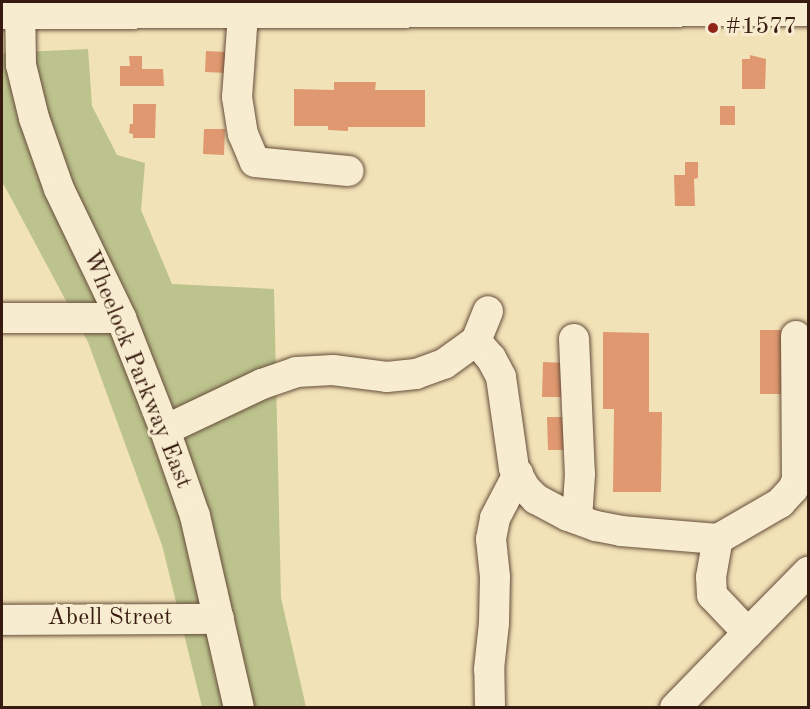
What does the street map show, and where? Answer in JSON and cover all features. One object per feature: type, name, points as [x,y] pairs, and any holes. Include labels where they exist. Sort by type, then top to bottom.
[{"type":"street","points":[[14,10],[243,14],[283,8],[808,11]]},
{"type":"street","name":"Wheelock Parkway East","points":[[14,10],[21,65],[34,118],[58,189],[121,318],[165,430],[195,516],[239,708]]},
{"type":"street","points":[[243,14],[237,97],[243,134],[255,162],[350,171]]},
{"type":"street","points":[[165,430],[261,384],[296,372],[333,370],[387,377],[416,374],[453,360],[476,341],[488,311]]},
{"type":"street","points":[[2,318],[121,318]]},
{"type":"street","points":[[476,341],[490,358],[501,377],[506,398],[509,447],[518,474],[536,499],[577,519],[621,531],[718,539],[780,503],[793,489],[797,479],[796,336]]},
{"type":"street","points":[[574,339],[580,474],[577,519]]},
{"type":"street","points":[[490,708],[489,669],[494,623],[495,577],[490,539],[495,518],[518,474]]},
{"type":"street","points":[[718,539],[711,577],[712,595],[748,633]]},
{"type":"street","points":[[675,708],[808,572]]},
{"type":"street","name":"Abell Street","points":[[2,620],[219,619]]},
{"type":"green space","points":[[88,49],[92,106],[117,155],[145,163],[141,210],[172,284],[274,289],[281,598],[306,707],[202,707],[162,545],[88,342],[2,185],[2,53]]},
{"type":"building","points":[[206,51],[227,52],[226,73],[205,72]]},
{"type":"building","points":[[750,55],[766,59],[765,89],[742,89],[742,59],[750,59]]},
{"type":"building","points":[[129,56],[142,56],[142,69],[163,69],[164,86],[120,86],[120,66],[130,66]]},
{"type":"building","points":[[334,82],[376,82],[375,90],[425,90],[425,127],[348,127],[348,131],[328,130],[328,126],[294,126],[294,89],[334,90]]},
{"type":"building","points":[[133,104],[156,104],[155,138],[133,138],[133,134],[129,133],[130,124],[133,124]]},
{"type":"building","points":[[720,106],[735,106],[735,125],[720,125]]},
{"type":"building","points":[[204,129],[225,129],[224,155],[203,154]]},
{"type":"building","points":[[685,162],[698,162],[698,178],[694,179],[695,206],[675,206],[674,175],[685,175]]},
{"type":"building","points":[[760,330],[783,330],[783,394],[760,394]]},
{"type":"building","points":[[603,332],[649,333],[649,412],[662,412],[661,492],[613,492],[614,409],[603,409]]},
{"type":"building","points":[[543,362],[565,363],[565,397],[542,397]]},
{"type":"building","points":[[547,417],[569,417],[569,450],[548,450]]},
{"type":"place","name":"#1577","points":[[713,28]]}]
